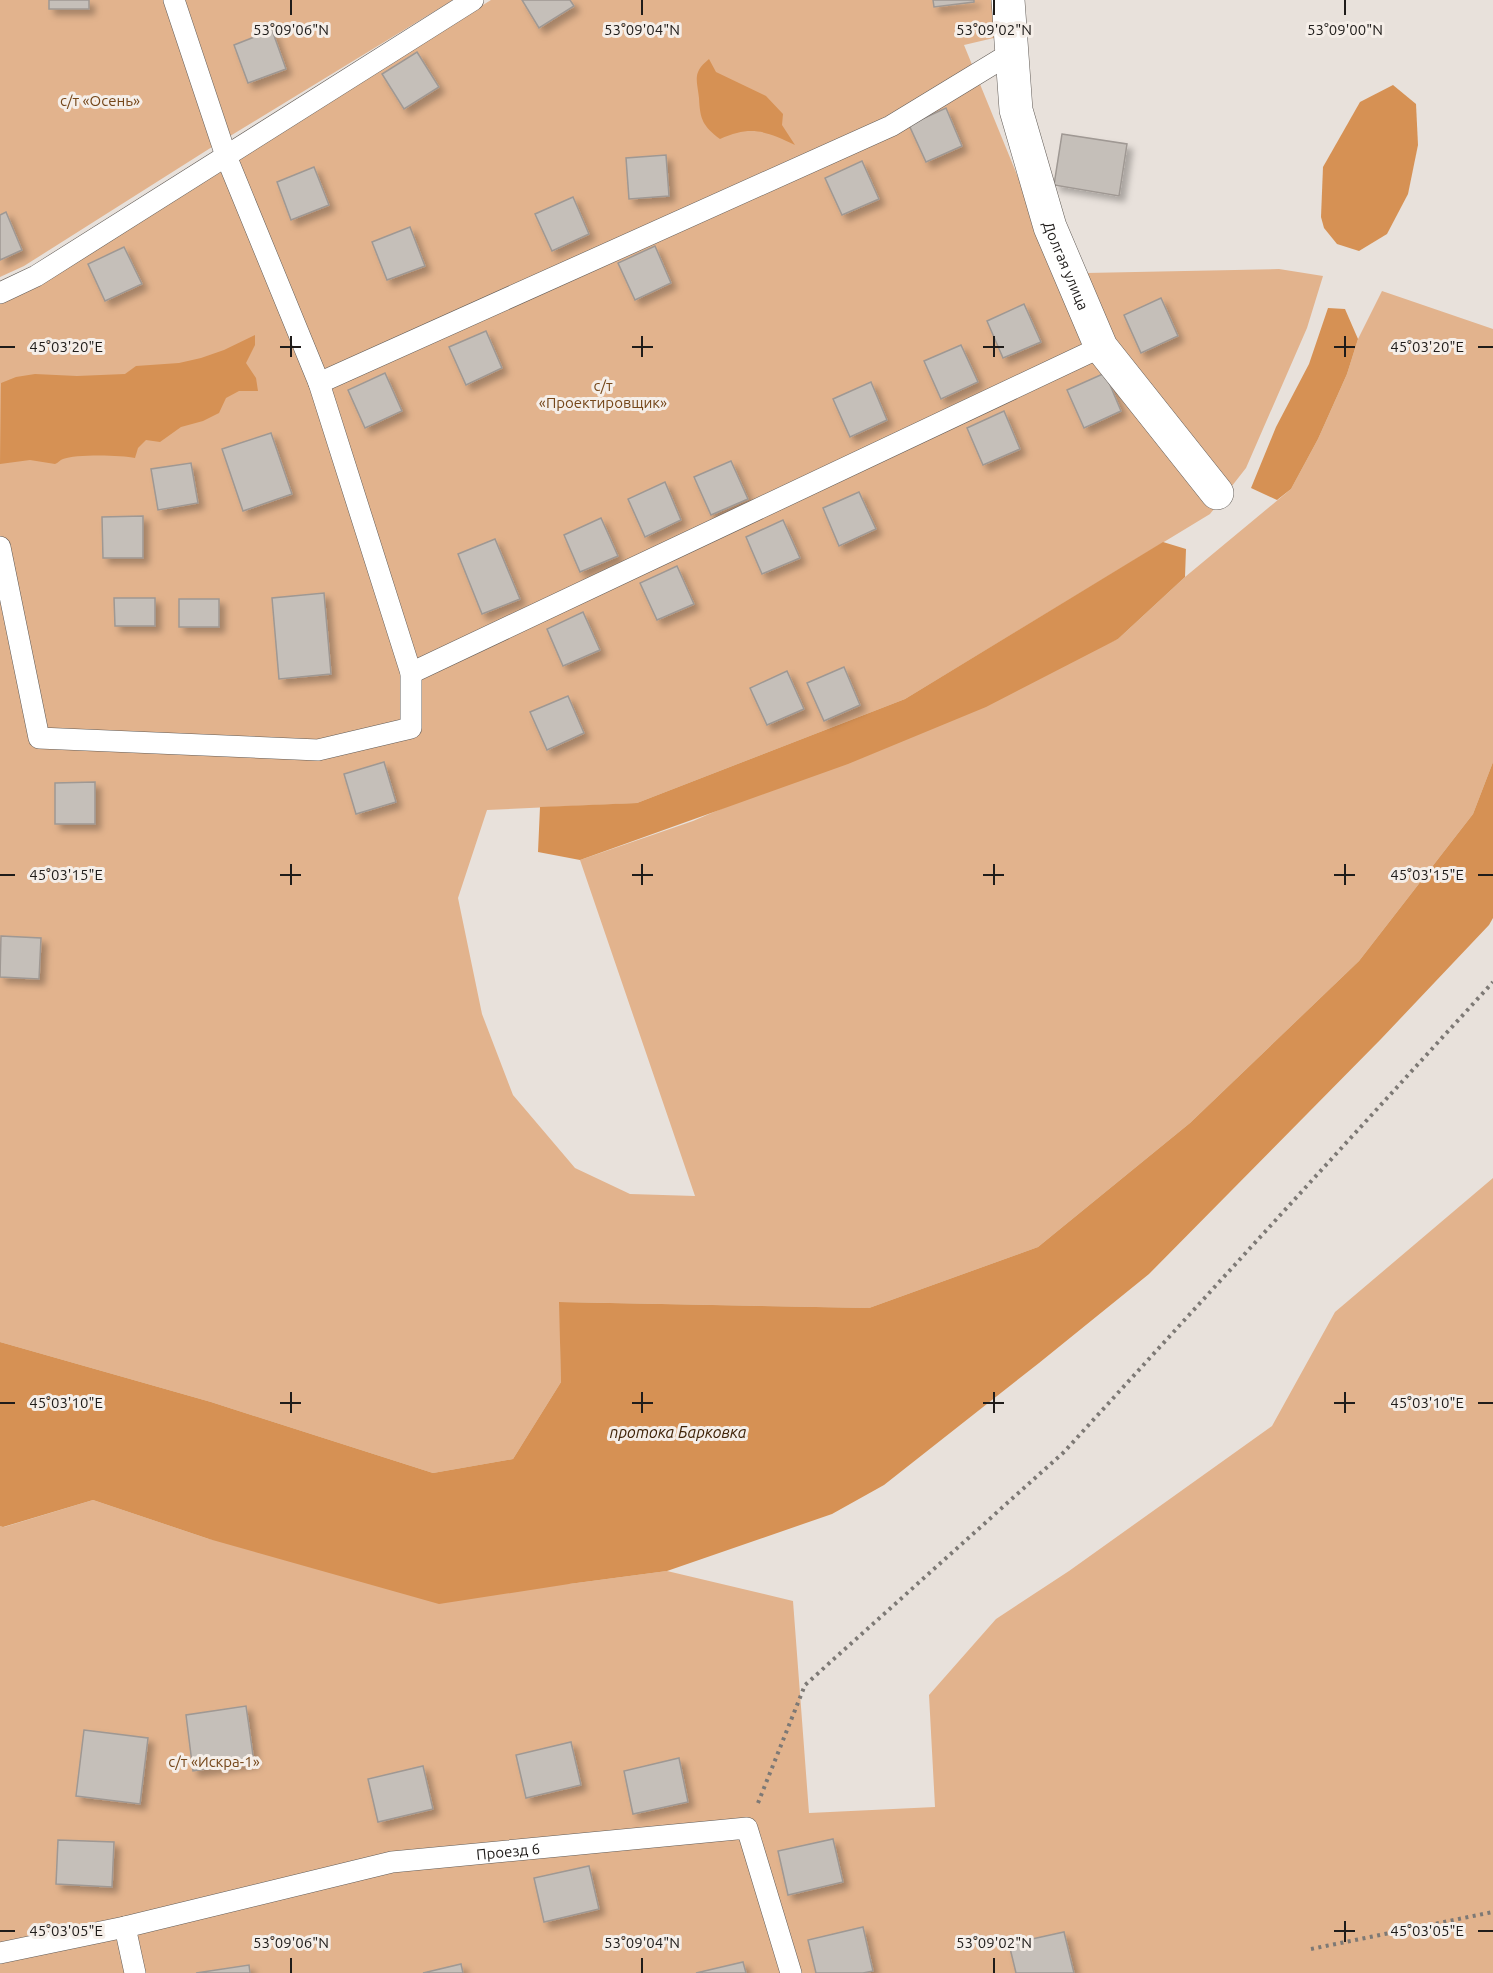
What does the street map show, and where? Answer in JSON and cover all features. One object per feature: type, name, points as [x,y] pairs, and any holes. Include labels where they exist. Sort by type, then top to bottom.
[{"type":"street","name":"Долгая улица","points":[[1008,0],[1016,111],[1050,227],[1101,347],[1216,493]]},
{"type":"lane","points":[[0,547],[39,738],[318,750],[411,728],[411,673],[319,383],[226,156],[174,0]]},
{"type":"lane","points":[[0,293],[36,276],[473,0]]},
{"type":"lane","points":[[319,383],[891,126],[1011,53]]},
{"type":"lane","points":[[411,673],[1101,347]]},
{"type":"lane","points":[[747,1828],[791,1973]]},
{"type":"lane","name":"Проезд 6","points":[[0,1953],[126,1927],[392,1862],[747,1828]]},
{"type":"lane","points":[[126,1927],[135,1973]]},
{"type":"path","points":[[747,1828],[805,1685],[1064,1452],[1493,982]]},
{"type":"path","points":[[1311,1949],[1493,1912]]},
{"type":"green space","name":"с/т «Осень»","points":[[0,0],[453,0],[212,147],[24,266],[0,277]]},
{"type":"green space","name":"с/т «Проектировщик»","points":[[491,0],[996,0],[998,37],[964,45],[1062,285],[1086,273],[1279,269],[1323,276],[1307,328],[1246,468],[1210,514],[905,699],[637,803],[487,810],[458,898],[482,1014],[513,1095],[575,1168],[630,1194],[695,1196],[580,860],[693,821],[1118,639],[1185,577],[1291,489],[1318,439],[1347,374],[1358,339],[1382,291],[1493,329],[1493,762],[1473,814],[1359,961],[1190,1123],[1038,1247],[869,1308],[560,1302],[561,1382],[513,1459],[433,1473],[211,1402],[0,1342],[0,300],[39,281]]},
{"type":"green space","name":"с/т «Искра-1»","points":[[1493,1178],[1493,1973],[0,1973],[0,1526],[4,1527],[93,1500],[209,1539],[569,1584],[667,1571],[793,1601],[809,1813],[935,1807],[929,1695],[996,1619],[1069,1571],[1272,1426],[1335,1312]]},
{"type":"water","points":[[709,59],[716,72],[766,96],[783,114],[782,125],[795,145],[767,133],[750,131],[720,139],[710,130],[700,112],[697,81],[700,68]]},
{"type":"water","points":[[1393,85],[1416,104],[1418,145],[1408,194],[1387,234],[1359,251],[1337,244],[1324,228],[1321,217],[1323,167],[1360,102]]},
{"type":"water","points":[[1328,308],[1345,309],[1358,339],[1347,374],[1318,439],[1291,489],[1277,500],[1251,488],[1276,427],[1309,364]]},
{"type":"water","points":[[255,335],[255,345],[246,363],[256,378],[258,391],[239,391],[226,398],[219,413],[203,421],[181,427],[160,442],[146,440],[138,448],[135,458],[88,456],[69,457],[55,464],[30,460],[0,464],[1,383],[16,377],[35,374],[77,376],[125,374],[136,366],[179,363],[201,358]]},
{"type":"water","points":[[1163,542],[1186,549],[1185,577],[1118,639],[986,707],[848,764],[580,860],[538,852],[540,807],[637,803],[905,699]]},
{"type":"water","name":"протока Барковка","points":[[1493,762],[1493,918],[1489,925],[1381,1039],[1149,1274],[884,1485],[832,1514],[667,1571],[439,1604],[209,1539],[93,1500],[0,1526],[0,1342],[211,1402],[433,1473],[513,1459],[561,1382],[559,1302],[869,1308],[1038,1247],[1190,1123],[1359,961],[1473,814]]},
{"type":"building","points":[[49,0],[89,0],[89,9],[49,9]]},
{"type":"building","points":[[522,0],[570,0],[574,6],[539,28]]},
{"type":"building","points":[[933,0],[974,0],[974,2],[934,7]]},
{"type":"building","points":[[272,30],[286,69],[248,83],[234,45]]},
{"type":"building","points":[[417,52],[439,87],[404,109],[382,74]]},
{"type":"building","points":[[946,108],[962,146],[926,162],[909,125]]},
{"type":"building","points":[[1062,134],[1127,144],[1119,196],[1054,185]]},
{"type":"building","points":[[666,155],[669,196],[629,199],[626,158]]},
{"type":"building","points":[[862,161],[879,199],[842,215],[825,178]]},
{"type":"building","points":[[314,167],[329,205],[291,220],[277,182]]},
{"type":"building","points":[[573,197],[589,234],[552,251],[535,214]]},
{"type":"building","points":[[6,212],[22,250],[0,260],[0,215]]},
{"type":"building","points":[[410,227],[425,266],[387,280],[372,242]]},
{"type":"building","points":[[655,246],[671,283],[635,300],[618,263]]},
{"type":"building","points":[[124,247],[142,284],[105,301],[88,264]]},
{"type":"building","points":[[1161,298],[1178,336],[1141,353],[1124,315]]},
{"type":"building","points":[[1024,304],[1041,342],[1003,358],[987,321]]},
{"type":"building","points":[[486,331],[502,368],[466,385],[449,347]]},
{"type":"building","points":[[961,345],[978,382],[941,399],[924,361]]},
{"type":"building","points":[[385,373],[402,411],[365,428],[348,390]]},
{"type":"building","points":[[1105,373],[1121,411],[1084,428],[1067,390]]},
{"type":"building","points":[[871,382],[887,420],[850,437],[833,399]]},
{"type":"building","points":[[1004,411],[1020,449],[983,465],[967,428]]},
{"type":"building","points":[[271,433],[292,494],[243,511],[222,449]]},
{"type":"building","points":[[731,461],[748,499],[711,515],[694,477]]},
{"type":"building","points":[[191,463],[198,503],[158,510],[151,469]]},
{"type":"building","points":[[665,482],[681,520],[645,537],[628,499]]},
{"type":"building","points":[[859,492],[876,529],[839,546],[823,508]]},
{"type":"building","points":[[143,516],[143,558],[103,558],[102,517]]},
{"type":"building","points":[[601,518],[618,556],[580,572],[564,535]]},
{"type":"building","points":[[783,520],[800,558],[762,574],[746,537]]},
{"type":"building","points":[[495,539],[520,599],[482,614],[458,554]]},
{"type":"building","points":[[677,566],[694,604],[657,620],[640,583]]},
{"type":"building","points":[[324,593],[331,674],[279,679],[272,598]]},
{"type":"building","points":[[114,598],[155,598],[155,626],[115,626]]},
{"type":"building","points":[[179,599],[219,599],[219,627],[179,627]]},
{"type":"building","points":[[583,612],[600,650],[563,666],[547,629]]},
{"type":"building","points":[[844,667],[860,705],[824,721],[807,683]]},
{"type":"building","points":[[787,671],[804,709],[767,725],[750,688]]},
{"type":"building","points":[[568,696],[584,733],[547,750],[530,712]]},
{"type":"building","points":[[384,762],[396,802],[356,814],[344,774]]},
{"type":"building","points":[[95,782],[95,824],[55,824],[55,783]]},
{"type":"building","points":[[1,936],[41,938],[39,979],[0,977]]},
{"type":"building","points":[[246,1706],[254,1762],[193,1771],[186,1715]]},
{"type":"building","points":[[84,1730],[148,1738],[140,1804],[76,1796]]},
{"type":"building","points":[[571,1742],[581,1785],[526,1798],[516,1755]]},
{"type":"building","points":[[679,1758],[688,1802],[633,1814],[624,1771]]},
{"type":"building","points":[[423,1766],[433,1809],[378,1822],[368,1779]]},
{"type":"building","points":[[833,1839],[843,1882],[788,1895],[778,1851]]},
{"type":"building","points":[[58,1840],[114,1842],[112,1887],[56,1884]]},
{"type":"building","points":[[589,1866],[599,1909],[544,1922],[534,1878]]},
{"type":"building","points":[[863,1927],[873,1971],[816,1973],[808,1940]]},
{"type":"building","points":[[1064,1932],[1074,1973],[1016,1973],[1009,1944]]},
{"type":"building","points":[[743,1962],[746,1973],[696,1973]]},
{"type":"building","points":[[461,1964],[463,1973],[423,1973]]},
{"type":"building","points":[[249,1965],[250,1973],[196,1973]]}]
